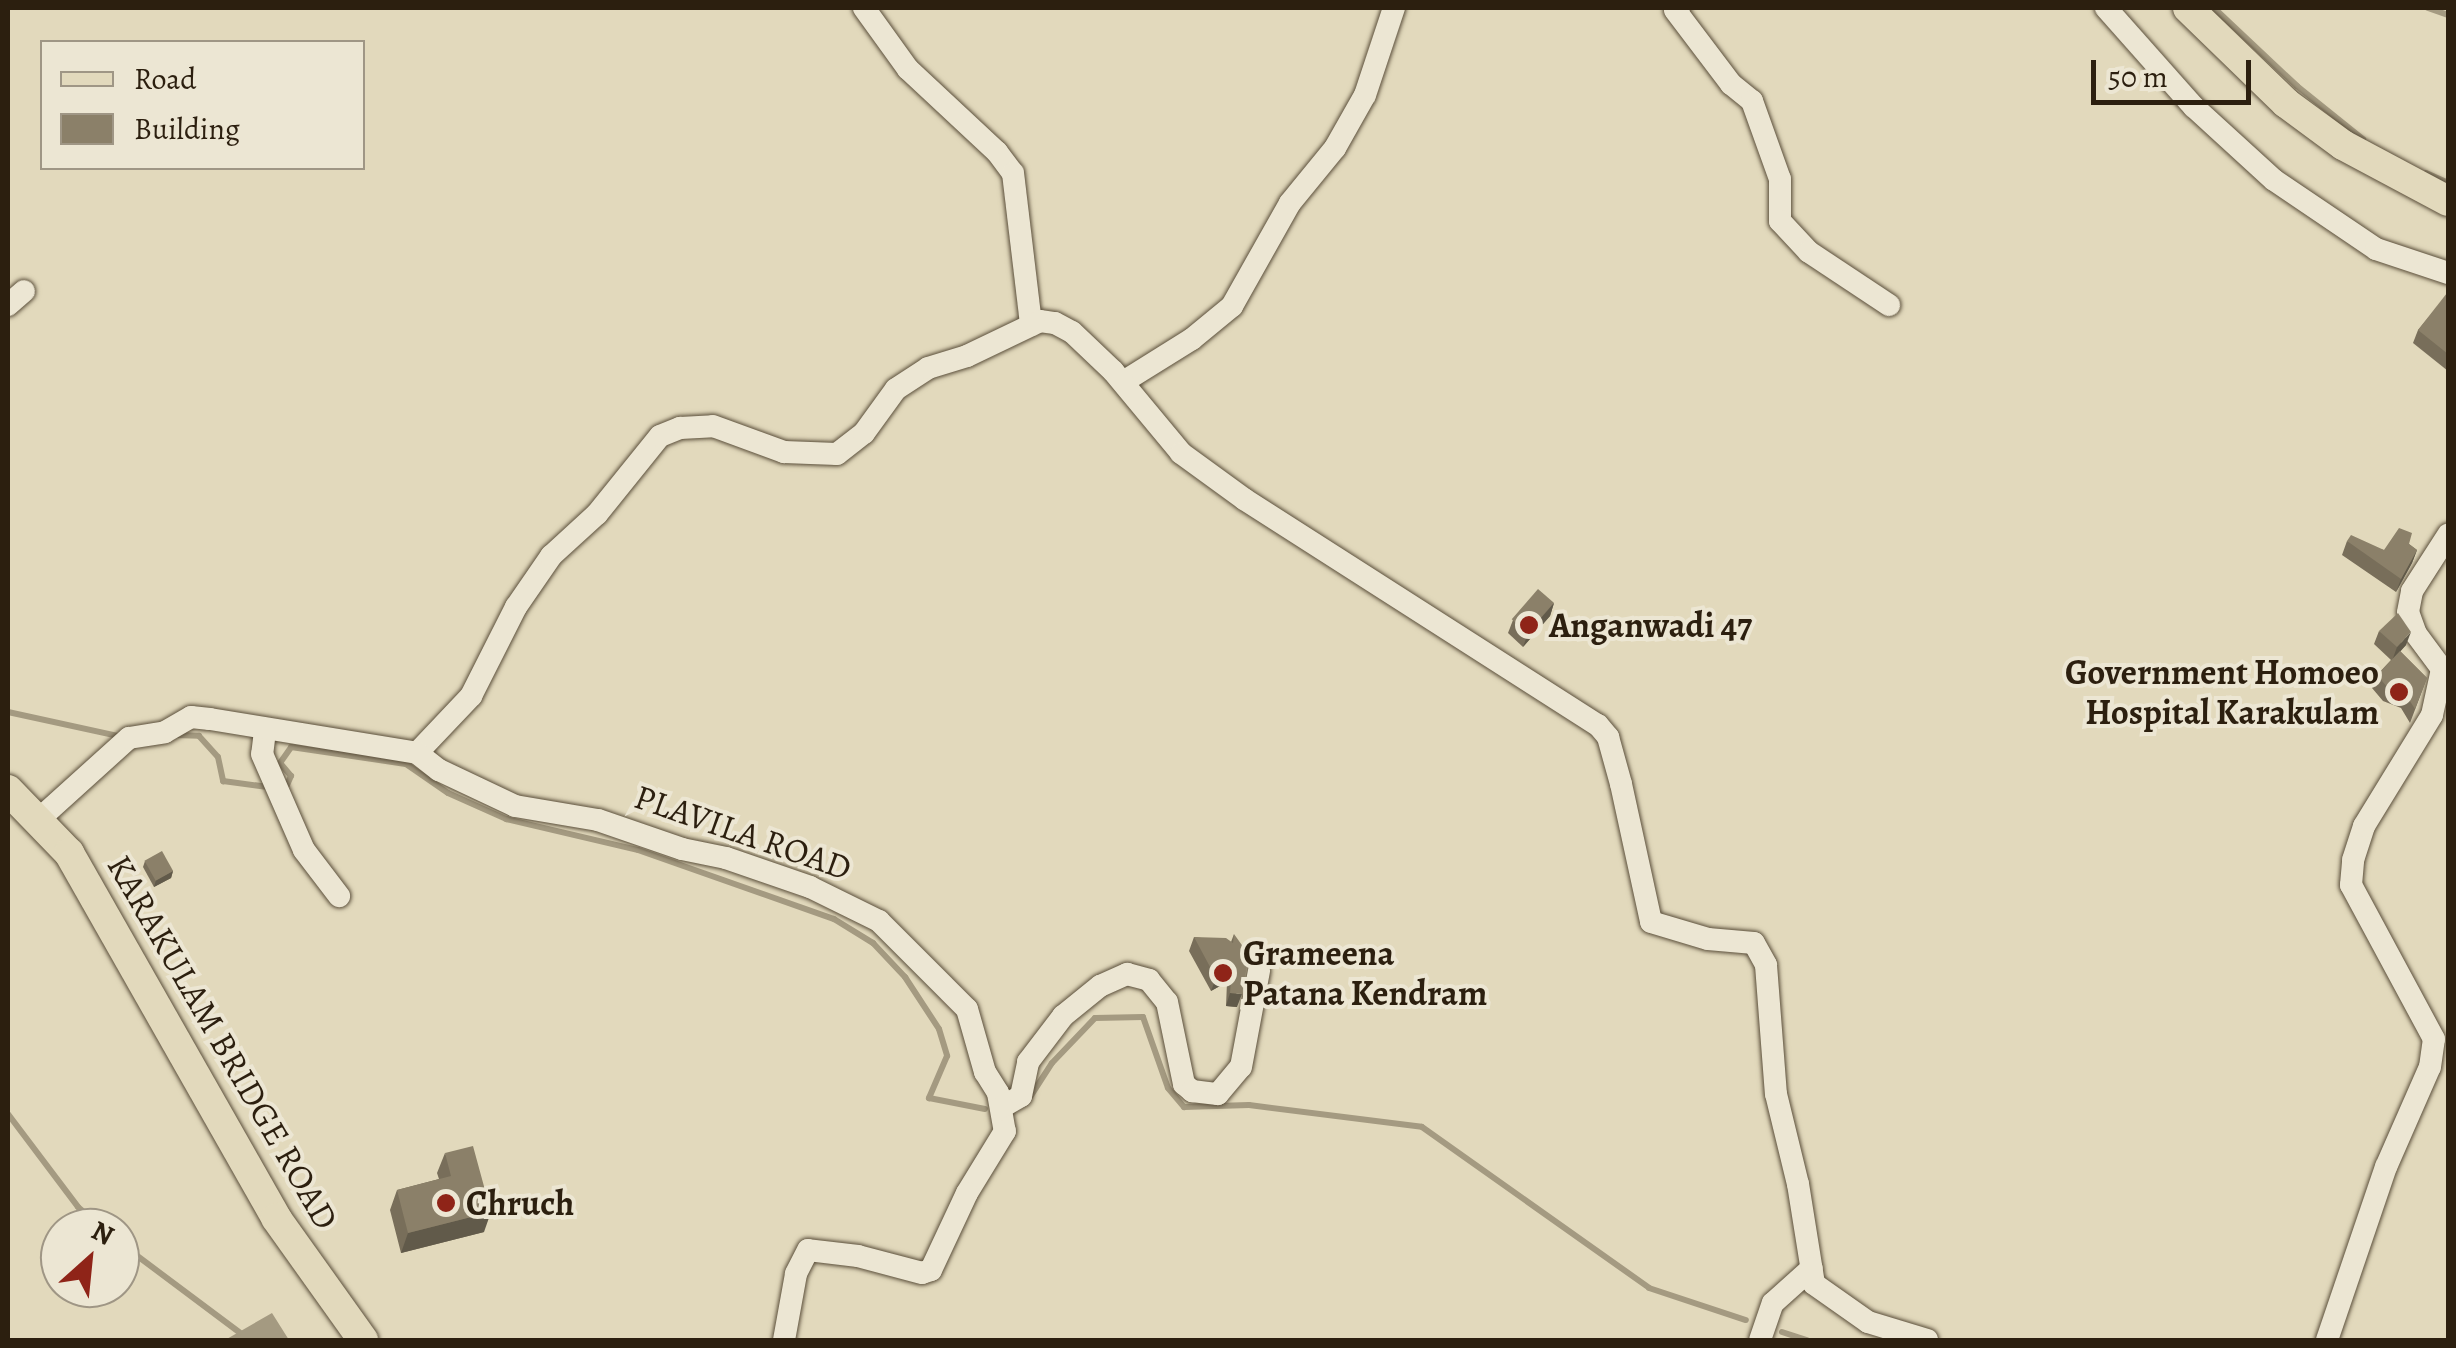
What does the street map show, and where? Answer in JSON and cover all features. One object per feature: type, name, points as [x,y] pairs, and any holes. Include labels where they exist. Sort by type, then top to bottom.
[{"type":"main road","points":[[2188,8],[2286,103],[2343,145],[2448,200]]},
{"type":"main road","name":"KARAKULAM BRIDGE ROAD","points":[[8,790],[70,853],[276,1218],[363,1340]]},
{"type":"street","points":[[864,8],[908,69],[997,152],[1013,173],[1032,325]]},
{"type":"street","points":[[1122,382],[1192,339],[1232,306],[1290,202],[1335,148],[1365,95],[1394,8]]},
{"type":"street","points":[[1679,8],[1675,10],[1731,84],[1752,101],[1780,180],[1780,221],[1810,252],[1889,305]]},
{"type":"street","points":[[2106,8],[2194,108],[2274,180],[2376,249],[2448,273]]},
{"type":"street","points":[[38,821],[129,738],[164,732],[191,717],[417,753],[471,696],[516,607],[551,556],[597,514],[660,436],[680,428],[713,426],[784,452],[838,454],[864,433],[887,399],[914,376],[1032,325],[1048,322],[1067,328],[1122,382],[1181,453],[1244,499],[1476,649],[1570,703],[1608,736],[1651,922],[1708,939],[1754,943],[1766,965],[1776,1094],[1814,1284],[1868,1322],[1927,1340]]},
{"type":"street","points":[[2327,1340],[2386,1167],[2432,1053],[2434,1038],[2351,885],[2353,860],[2364,826],[2432,715],[2442,669],[2416,634],[2408,612],[2424,568],[2448,535]]},
{"type":"street","points":[[265,731],[262,754],[304,850],[340,896]]},
{"type":"street","name":"PLAVILA ROAD","points":[[417,753],[439,770],[516,806],[598,820],[785,878],[854,906],[900,938],[967,1009],[985,1072],[1002,1107]]},
{"type":"street","points":[[784,1340],[796,1274],[808,1250],[858,1256],[922,1274],[931,1270],[967,1194],[1005,1131],[1002,1107],[1021,1096],[1028,1062],[1070,1008],[1100,986],[1127,974],[1150,980],[1167,1002],[1184,1084],[1192,1091],[1218,1094],[1242,1067],[1259,971]]},
{"type":"street","points":[[1760,1340],[1773,1303],[1812,1268]]},
{"type":"shaded area","points":[[272,1313],[289,1340],[225,1340],[239,1332]]},
{"type":"building","points":[[2448,294],[2448,354],[2418,330]]},
{"type":"building","points":[[2399,528],[2412,533],[2409,544],[2417,550],[2401,579],[2347,541],[2351,535],[2384,550]]},
{"type":"building","points":[[1538,589],[1554,603],[1528,633],[1512,619]]},
{"type":"building","points":[[2398,613],[2411,632],[2397,647],[2379,631]]},
{"type":"building","points":[[2400,651],[2427,678],[2415,709],[2406,695],[2388,688],[2377,675]]},
{"type":"building","points":[[162,851],[173,871],[156,881],[145,861]]},
{"type":"building","points":[[1234,934],[1249,955],[1242,994],[1230,993],[1232,969],[1216,978],[1194,937],[1226,938],[1233,943]]},
{"type":"building","points":[[473,1146],[491,1212],[408,1233],[397,1190],[451,1176],[445,1153]]},
{"type":"waterway","points":[[2214,8],[2297,86],[2363,139]]},
{"type":"waterway","points":[[2428,8],[2448,15]]},
{"type":"waterway","points":[[2426,173],[2448,183]]},
{"type":"waterway","points":[[8,712],[123,737]]},
{"type":"waterway","points":[[175,735],[199,736],[218,757],[223,781],[268,787]]},
{"type":"waterway","points":[[280,787],[287,785],[291,776],[280,763],[291,747],[406,764],[448,793],[506,819],[638,850],[834,919],[873,943],[905,977],[939,1029],[947,1056],[929,1098],[985,1109]]},
{"type":"waterway","points":[[1030,1097],[1052,1063],[1095,1018],[1143,1017],[1168,1088],[1184,1107],[1249,1105],[1422,1127],[1649,1288],[1746,1320]]},
{"type":"waterway","points":[[8,1114],[79,1208]]},
{"type":"waterway","points":[[140,1258],[239,1332]]},
{"type":"waterway","points":[[1782,1332],[1807,1340]]},
{"type":"place","name":"Anganwadi 47","points":[[1529,625]]},
{"type":"place","name":"Government Homoeo Hospital Karakulam","points":[[2399,692]]},
{"type":"place","name":"Grameena Patana Kendram","points":[[1223,973]]},
{"type":"place","name":"Chruch","points":[[446,1203]]}]
